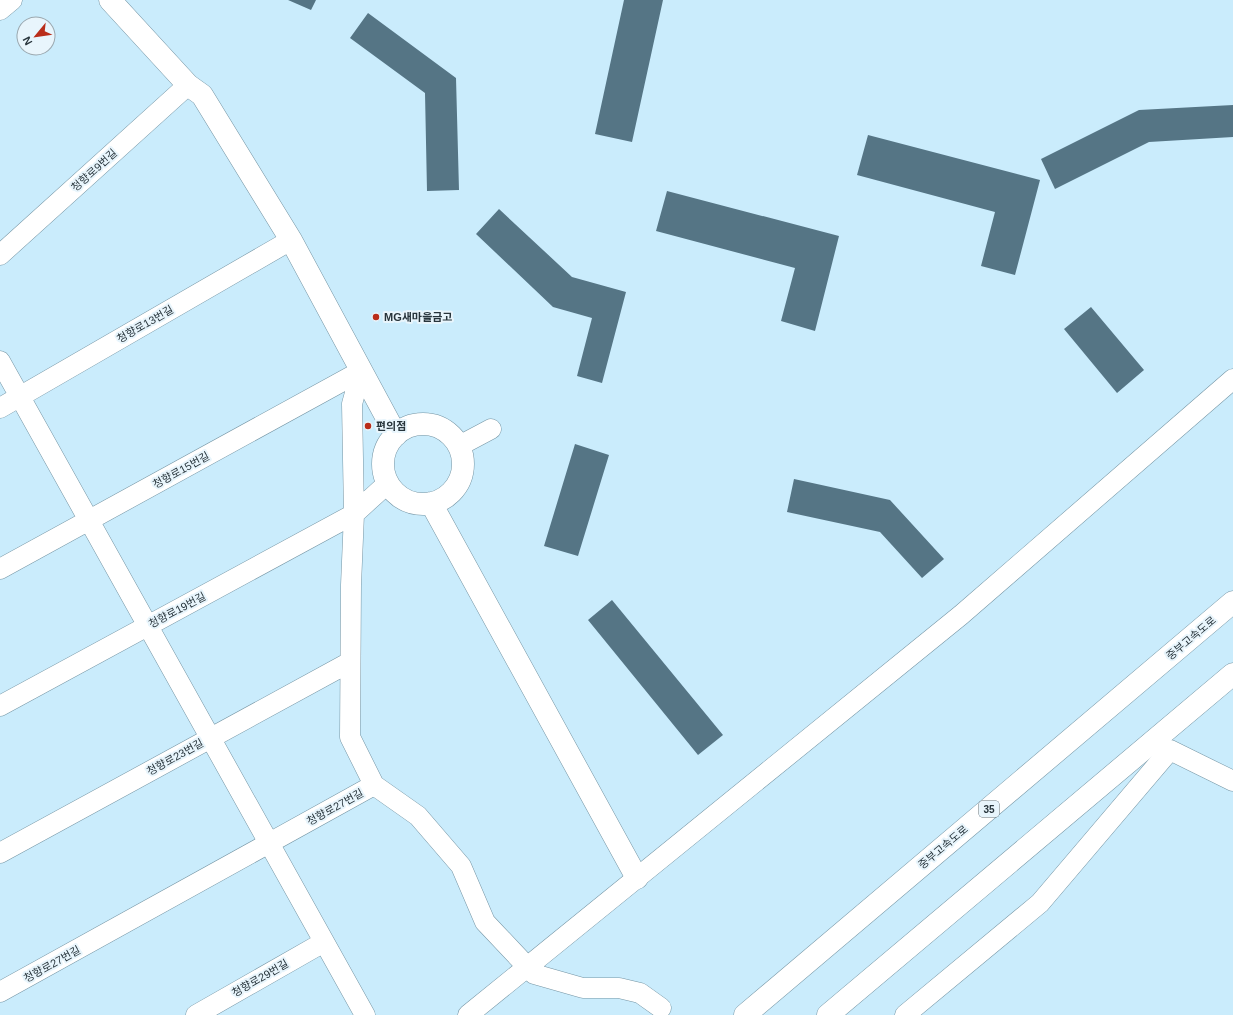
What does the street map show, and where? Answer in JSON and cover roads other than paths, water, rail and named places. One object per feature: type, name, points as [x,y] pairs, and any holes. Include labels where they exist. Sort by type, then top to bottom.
[{"type":"main road","points":[[110,0],[188,85],[202,95],[291,240],[396,435]]},
{"type":"main road","points":[[427,424],[440,428],[451,435],[459,446],[463,458],[462,472],[458,484],[450,494],[438,502],[425,504],[412,503],[400,497],[390,488],[384,476],[383,462],[385,450],[392,438],[402,430],[414,425],[427,424]]},
{"type":"main road","points":[[431,503],[637,878]]},
{"type":"main road","name":"중부고속도로","points":[[745,1015],[1233,602]]},
{"type":"main road","points":[[828,1015],[1233,674]]},
{"type":"street","points":[[0,10],[12,0]]},
{"type":"street","name":"청향로9번길","points":[[0,255],[188,85]]},
{"type":"street","name":"청향로13번길","points":[[0,408],[291,240]]},
{"type":"street","points":[[0,361],[365,1015]]},
{"type":"street","points":[[361,371],[352,404],[354,514],[351,585],[350,737],[374,785]]},
{"type":"street","name":"청향로15번길","points":[[0,569],[361,371]]},
{"type":"street","points":[[468,1015],[961,615],[1233,379]]},
{"type":"street","points":[[459,446],[491,429]]},
{"type":"street","name":"청향로19번길","points":[[0,706],[354,514],[388,483]]},
{"type":"street","name":"청향로23번길","points":[[0,852],[350,662]]},
{"type":"street","points":[[905,1015],[1040,903],[1170,750],[1233,781]]},
{"type":"street","name":"청향로27번길","points":[[0,992],[374,785],[418,816],[461,866],[485,922],[534,974],[583,988],[619,988],[640,993],[661,1008]]},
{"type":"street","name":"청향로29번길","points":[[196,1015],[324,942]]},
{"type":"place","name":"MG새마을금고","points":[[376,317]]},
{"type":"place","name":"편의점","points":[[368,426]]}]
